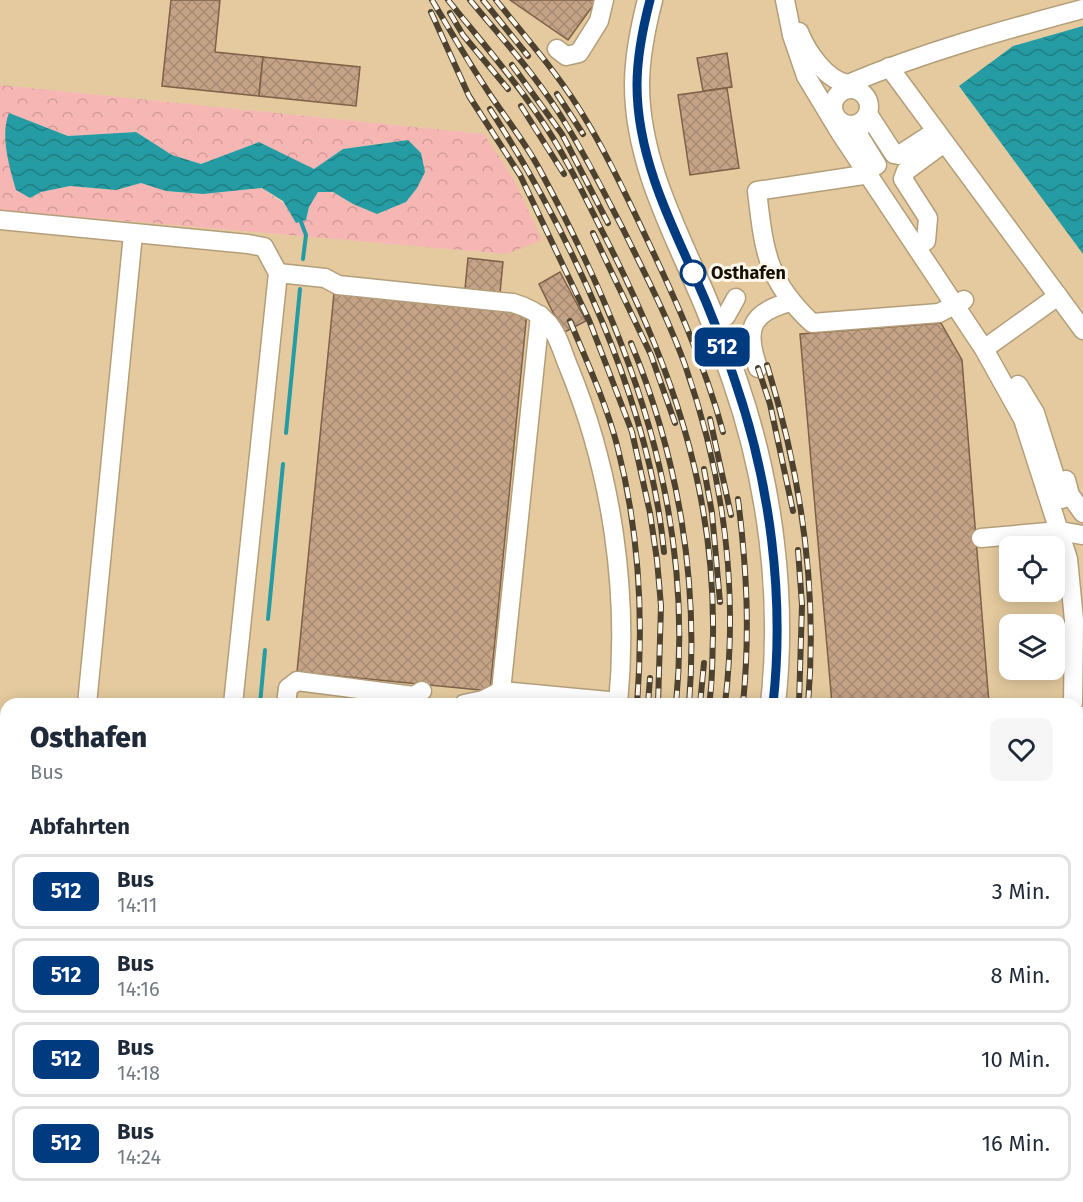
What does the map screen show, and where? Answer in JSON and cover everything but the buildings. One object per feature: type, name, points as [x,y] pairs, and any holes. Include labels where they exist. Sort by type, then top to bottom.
[{"type":"main road","points":[[650,0],[643,27],[637,85],[643,136],[656,188],[736,382],[759,470],[766,512],[776,612],[774,698]]},
{"type":"lane","points":[[557,49],[566,56],[579,53],[599,21],[604,0]]},
{"type":"lane","points":[[801,49],[831,78],[839,83],[848,84],[889,67],[1011,28],[1083,9]]},
{"type":"lane","points":[[801,49],[835,102],[837,119],[860,110]]},
{"type":"lane","points":[[801,49],[806,76],[824,107],[1054,441],[1070,495],[1083,513]]},
{"type":"lane","points":[[889,67],[860,110],[859,136],[926,241],[960,303]]},
{"type":"lane","points":[[889,67],[1083,330]]},
{"type":"lane","points":[[835,102],[846,89],[894,154],[899,155],[940,137]]},
{"type":"lane","points":[[860,110],[866,170]]},
{"type":"lane","points":[[926,241],[928,218],[903,178],[906,171],[940,137]]},
{"type":"lane","points":[[866,170],[757,190],[765,254],[790,302],[812,323],[939,313],[960,303]]},
{"type":"lane","points":[[0,220],[264,247],[278,273],[233,698]]},
{"type":"lane","points":[[88,698],[133,234]]},
{"type":"lane","points":[[278,273],[325,278],[338,285],[513,303],[540,315],[551,325],[573,379],[606,489],[622,612],[618,698]]},
{"type":"lane","points":[[988,346],[1058,296]]},
{"type":"lane","points":[[712,321],[726,316],[736,298]]},
{"type":"lane","points":[[763,367],[750,338],[754,323],[759,314],[770,307],[790,302]]},
{"type":"lane","points":[[519,698],[499,697],[540,315]]},
{"type":"lane","points":[[988,346],[1074,536],[1068,559],[1074,620],[1073,698]]},
{"type":"lane","points":[[1035,413],[1074,536],[1083,603]]},
{"type":"lane","points":[[981,538],[1074,536]]},
{"type":"lane","points":[[287,698],[288,688],[297,681],[414,696],[422,691]]},
{"type":"shaded area","points":[[0,0],[1083,0],[1083,26],[1013,46],[960,86],[1083,254],[1083,698],[0,698],[0,210],[506,254],[484,134],[0,85]]},
{"type":"green space","points":[[0,85],[484,134],[513,178],[542,240],[506,254],[0,210]],"holes":[[[41,126],[68,136],[136,132],[172,155],[201,164],[259,142],[314,170],[343,149],[390,142],[406,202],[377,214],[333,192],[318,192],[309,207],[306,220],[262,188],[203,194],[166,191],[141,183],[116,190],[70,186],[41,192],[30,198]]]},
{"type":"water","points":[[1083,26],[1083,254],[959,86],[1013,46]]},
{"type":"water","points":[[9,113],[68,136],[136,132],[172,155],[201,164],[259,142],[314,169],[343,149],[408,140],[421,153],[425,172],[417,188],[406,202],[377,214],[333,192],[318,192],[309,207],[306,220],[296,223],[283,201],[262,188],[203,194],[166,191],[141,183],[116,190],[70,186],[41,192],[30,198],[16,190],[6,151],[5,131]]},
{"type":"waterway","points":[[301,222],[306,235],[303,259]]},
{"type":"waterway","points":[[286,433],[300,289]]},
{"type":"waterway","points":[[268,619],[283,464]]},
{"type":"waterway","points":[[261,698],[265,650]]},
{"type":"railway","points":[[432,0],[541,172],[603,298],[628,363],[649,428],[665,494],[676,563],[679,632],[676,698]]},
{"type":"railway","points":[[448,0],[519,88],[557,145],[580,186],[625,278],[667,376],[683,425],[706,528],[712,581],[713,636],[710,698]]},
{"type":"railway","points":[[470,0],[537,81],[575,139],[648,279],[685,365],[709,447],[725,532],[730,618],[726,698]]},
{"type":"railway","points":[[483,0],[528,56]]},
{"type":"railway","points":[[496,0],[566,89],[586,120],[624,190],[678,306],[707,381],[723,432]]},
{"type":"railway","points":[[431,12],[469,96],[520,175],[589,320],[632,432],[650,513],[657,560],[661,606],[658,698]]},
{"type":"railway","points":[[450,13],[463,35],[508,89]]},
{"type":"railway","points":[[512,65],[562,134],[608,223]]},
{"type":"railway","points":[[557,94],[583,134]]},
{"type":"railway","points":[[521,106],[564,174]]},
{"type":"railway","points":[[490,109],[549,210],[602,322],[624,379],[642,438],[656,495],[664,552]]},
{"type":"railway","points":[[593,233],[651,355],[675,423]]},
{"type":"railway","points":[[570,321],[613,429],[630,509],[640,606],[637,698]]},
{"type":"railway","points":[[631,343],[661,430],[673,475],[681,520],[691,611],[689,698]]},
{"type":"railway","points":[[767,365],[789,448],[804,532],[811,618],[808,698]]},
{"type":"railway","points":[[758,368],[770,404],[793,511]]},
{"type":"railway","points":[[710,419],[731,515]]},
{"type":"railway","points":[[704,469],[712,513],[720,602]]},
{"type":"railway","points":[[738,499],[744,551],[746,602],[743,698]]},
{"type":"railway","points":[[798,550],[802,605],[799,698]]},
{"type":"railway","points":[[701,698],[704,663]]},
{"type":"railway","points":[[648,698],[650,678]]},
{"type":"bus line","name":"512","points":[[650,0],[643,27],[637,85],[643,136],[656,188],[701,291],[736,382],[759,470],[771,544],[776,612],[774,698]]},
{"type":"place","name":"Osthafen","points":[[693,273]]}]
